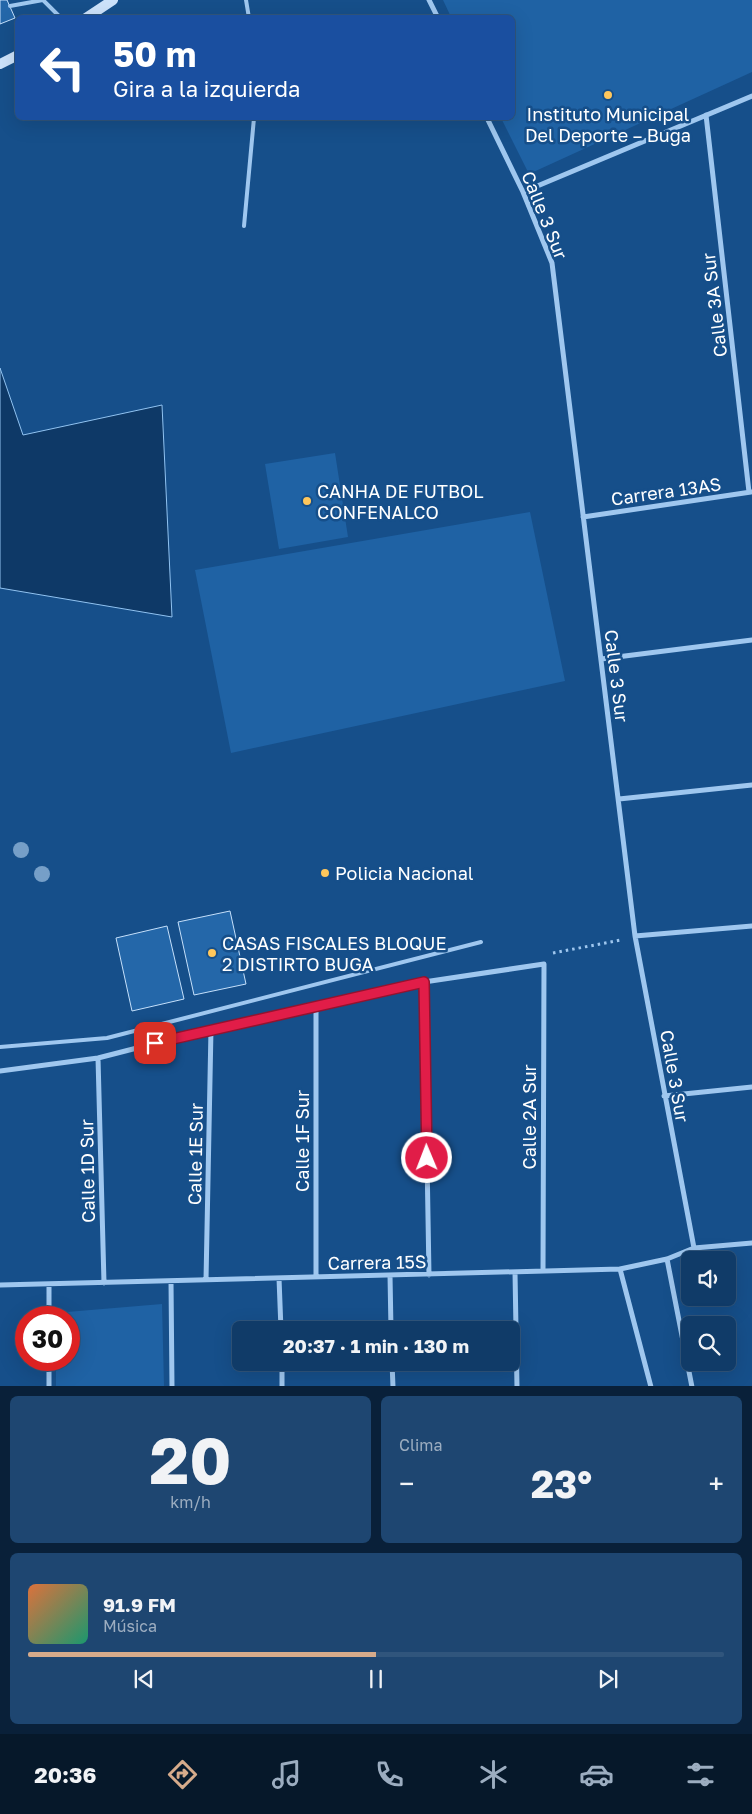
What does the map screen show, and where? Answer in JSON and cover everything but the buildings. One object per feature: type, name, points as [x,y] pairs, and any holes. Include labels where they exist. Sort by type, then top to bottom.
[{"type":"main road","points":[[90,15],[113,0]]},
{"type":"main road","points":[[0,64],[15,56]]},
{"type":"street","points":[[429,0],[436,15]]},
{"type":"street","points":[[523,192],[752,96]]},
{"type":"street","name":"Calle 3A Sur","points":[[706,115],[751,492]]},
{"type":"street","name":"Calle 3 Sur","points":[[488,120],[523,192],[552,262],[635,936],[694,1248]]},
{"type":"street","name":"Carrera 13AS","points":[[583,517],[751,492]]},
{"type":"street","points":[[601,659],[752,640]]},
{"type":"street","points":[[619,799],[752,785]]},
{"type":"street","points":[[635,936],[752,926]]},
{"type":"street","name":"Calle 2A Sur","points":[[424,982],[544,964],[543,1271]]},
{"type":"street","points":[[0,1071],[98,1058],[211,1029],[424,982],[429,1274]]},
{"type":"street","name":"Calle 1F Sur","points":[[316,1006],[316,1277]]},
{"type":"street","name":"Calle 1E Sur","points":[[206,1280],[211,1029]]},
{"type":"street","name":"Calle 1D Sur","points":[[98,1058],[104,1283]]},
{"type":"street","points":[[664,1096],[752,1087]]},
{"type":"street","name":"Carrera 15S","points":[[0,1286],[620,1269],[667,1259],[694,1248],[752,1243]]},
{"type":"street","points":[[667,1259],[692,1386]]},
{"type":"street","points":[[620,1269],[651,1386]]},
{"type":"street","points":[[515,1272],[517,1386]]},
{"type":"street","points":[[390,1275],[392,1321]]},
{"type":"street","points":[[280,1278],[281,1321]]},
{"type":"street","points":[[171,1281],[172,1386]]},
{"type":"street","points":[[49,1284],[49,1306]]},
{"type":"street","points":[[49,1371],[49,1386]]},
{"type":"street","points":[[282,1371],[282,1386]]},
{"type":"street","points":[[392,1371],[393,1386]]},
{"type":"lane","points":[[10,6],[43,0],[58,15]]},
{"type":"lane","points":[[246,0],[249,15]]},
{"type":"lane","points":[[244,226],[254,120]]},
{"type":"lane","points":[[0,1048],[107,1038],[481,942]]},
{"type":"path","points":[[550,954],[623,940]]},
{"type":"shaded area","name":"Instituto Municipal Del Deporte – Buga","points":[[443,0],[752,0],[752,72],[529,174],[502,120],[515,120],[515,15],[450,15]]},
{"type":"shaded area","points":[[0,368],[23,435],[162,405],[172,617],[0,588]]},
{"type":"shaded area","name":"CANHA DE FUTBOL CONFENALCO","points":[[335,453],[348,537],[279,549],[265,464]]},
{"type":"shaded area","points":[[530,512],[565,681],[231,753],[195,570]]},
{"type":"shaded area","points":[[162,1304],[164,1386],[56,1386],[56,1371],[80,1371],[80,1311]]},
{"type":"place","name":"Instituto Municipal Del Deporte – Buga","points":[[608,95]]},
{"type":"place","name":"CANHA DE FUTBOL CONFENALCO","points":[[307,501]]},
{"type":"place","name":"Policia Nacional","points":[[325,873]]},
{"type":"place","name":"CASAS FISCALES BLOQUE 2 DISTIRTO BUGA","points":[[212,953]]},
{"type":"route","points":[[155,1043],[424,982],[427,1158]]}]
